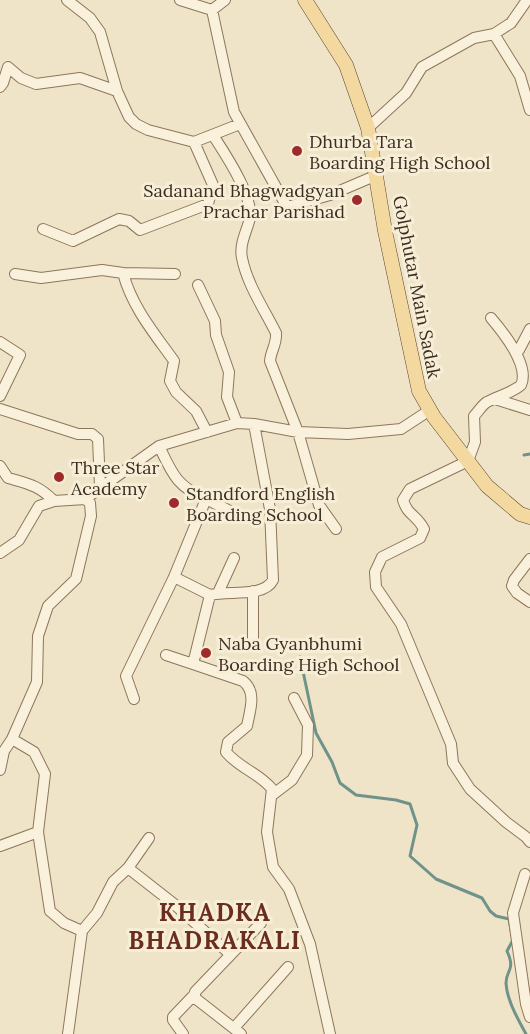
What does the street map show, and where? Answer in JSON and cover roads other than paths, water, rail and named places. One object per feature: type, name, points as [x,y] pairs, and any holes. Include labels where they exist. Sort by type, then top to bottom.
[{"type":"main road","name":"Golphutar Main Sadak","points":[[305,0],[346,65],[368,128],[385,231],[418,391],[487,486],[520,514],[530,517]]},
{"type":"street","points":[[67,0],[90,18],[100,32],[124,109],[136,124],[148,130],[194,142],[240,124]]},
{"type":"street","points":[[180,0],[212,10]]},
{"type":"street","points":[[212,10],[225,0]]},
{"type":"street","points":[[368,128],[406,93],[422,67],[474,38],[494,34],[511,23],[527,0]]},
{"type":"street","points":[[212,10],[234,112],[287,207],[330,195],[377,175]]},
{"type":"street","points":[[494,34],[520,76],[530,110]]},
{"type":"street","points":[[4,65],[21,78],[36,84],[80,78],[117,91]]},
{"type":"street","points":[[0,87],[3,83],[4,65]]},
{"type":"street","points":[[213,135],[235,170],[248,201],[250,216],[241,255],[245,271],[276,333],[277,341],[270,353],[270,361],[298,432],[319,504],[336,530]]},
{"type":"street","points":[[43,230],[73,241],[119,219],[129,221],[140,230],[208,204],[213,185],[194,142]]},
{"type":"street","points":[[15,274],[41,278],[102,270],[123,273],[175,274]]},
{"type":"street","points":[[123,273],[127,289],[144,320],[174,361],[170,381],[176,392],[196,411],[207,432]]},
{"type":"street","points":[[198,285],[215,321],[216,335],[229,372],[227,397],[237,423]]},
{"type":"street","points":[[491,318],[519,350],[527,365],[522,385],[485,403],[474,416],[475,442],[468,461],[410,489],[404,500],[406,511],[418,519],[424,529],[420,538],[382,557],[375,572],[376,586],[401,624],[451,744],[453,763],[470,789],[530,842]]},
{"type":"street","points":[[519,350],[530,329]]},
{"type":"street","points":[[0,342],[20,355],[0,396]]},
{"type":"street","points":[[495,399],[530,410]]},
{"type":"street","points":[[0,409],[78,434],[92,434],[98,439],[100,486]]},
{"type":"street","points":[[0,553],[20,540],[39,506],[54,501],[85,499],[100,486],[159,446],[237,423],[298,432],[348,434],[400,429],[430,410]]},
{"type":"street","points":[[174,577],[214,594],[261,591],[270,587],[273,580],[270,509],[254,424]]},
{"type":"street","points":[[159,446],[176,480],[196,495],[232,512]]},
{"type":"street","points":[[0,466],[8,478],[42,490],[54,501]]},
{"type":"street","points":[[0,770],[2,751],[12,740],[37,682],[38,636],[44,615],[48,606],[76,579],[91,516],[90,503],[85,499]]},
{"type":"street","points":[[134,699],[126,675],[174,577],[206,499]]},
{"type":"street","points":[[193,664],[214,594],[234,558]]},
{"type":"street","points":[[530,560],[512,586],[530,602]]},
{"type":"street","points":[[253,591],[253,638]]},
{"type":"street","points":[[166,655],[243,681],[250,686],[252,694],[247,726],[228,742],[226,752],[233,761],[264,779],[272,789],[267,832],[273,867],[289,890],[310,944],[330,1034]]},
{"type":"street","points":[[271,796],[292,780],[307,755],[308,725],[294,698]]},
{"type":"street","points":[[12,740],[34,752],[45,774],[38,832],[50,911],[64,923],[82,931]]},
{"type":"street","points":[[0,846],[38,832]]},
{"type":"street","points":[[68,1034],[82,931],[97,913],[113,882],[128,868],[149,838]]},
{"type":"street","points":[[128,868],[174,904],[230,954]]},
{"type":"street","points":[[525,874],[513,913],[526,1004],[530,1017]]},
{"type":"street","points":[[183,1034],[173,1017],[261,923]]},
{"type":"street","points":[[194,995],[237,1031],[288,967]]},
{"type":"waterway","points":[[524,455],[530,454]]},
{"type":"waterway","points":[[300,657],[316,733],[332,762],[340,783],[356,795],[410,804],[417,825],[410,856],[436,879],[482,898],[496,916],[509,919],[513,940],[507,951],[511,962],[506,978],[507,990],[513,1010],[526,1034]]},
{"type":"place","name":"Dhurba Tara Boarding High School","points":[[297,151]]},
{"type":"place","name":"Sadanand Bhagwadgyan Prachar Parishad","points":[[357,200]]},
{"type":"place","name":"Three Star Academy","points":[[59,477]]},
{"type":"place","name":"Standford English Boarding School","points":[[174,503]]},
{"type":"place","name":"Naba Gyanbhumi Boarding High School","points":[[206,653]]},
{"type":"district","name":"KHADKA BHADRAKALI","points":[[215,926]]}]
